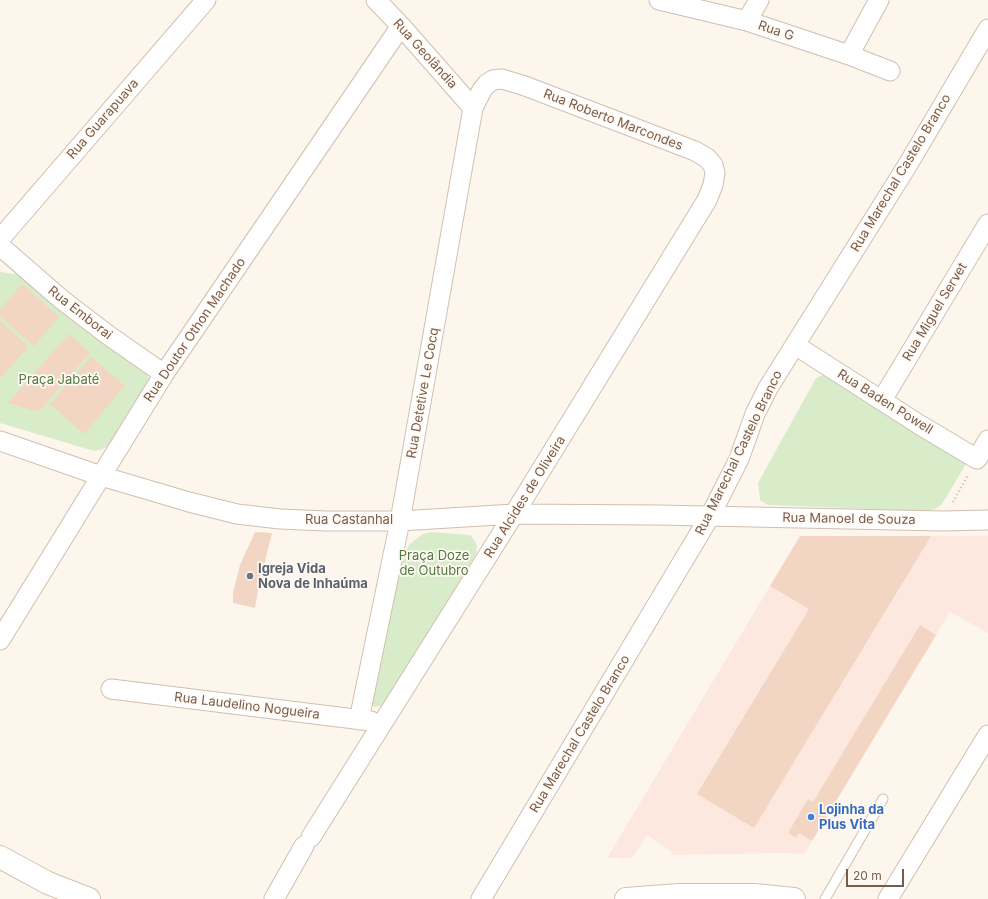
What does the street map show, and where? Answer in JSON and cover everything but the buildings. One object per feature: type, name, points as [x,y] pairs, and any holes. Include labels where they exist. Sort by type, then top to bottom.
[{"type":"main road","points":[[0,857],[48,883],[89,899]]},
{"type":"main road","points":[[626,899],[754,896],[794,899]]},
{"type":"street","name":"Rua Guarapuava","points":[[0,238],[206,0]]},
{"type":"street","name":"Rua Geolândia","points":[[376,0],[401,26],[473,108]]},
{"type":"street","name":"Rua G","points":[[659,0],[747,21],[849,55],[890,71]]},
{"type":"street","points":[[747,21],[759,0]]},
{"type":"street","points":[[849,55],[879,0]]},
{"type":"street","name":"Rua Doutor Othon Machado","points":[[0,640],[164,374],[401,26]]},
{"type":"street","name":"Rua Marechal Castelo Branco","points":[[481,899],[710,516],[739,459],[755,414],[768,388],[907,166],[988,29]]},
{"type":"street","name":"Rua Detetive Le Cocq","points":[[359,720],[400,521],[473,108],[482,90],[487,84],[493,80],[502,79]]},
{"type":"street","name":"Rua Roberto Marcondes","points":[[502,79],[525,86],[695,152],[707,158],[713,164],[715,173]]},
{"type":"street","name":"Rua Alcides de Oliveira","points":[[274,899],[308,841],[384,723],[707,200],[713,186],[715,173]]},
{"type":"street","name":"Rua Miguel Servet","points":[[882,400],[988,224]]},
{"type":"street","name":"Rua Emborai","points":[[0,246],[61,299],[108,335],[164,374]]},
{"type":"street","name":"Rua Baden Powell","points":[[795,345],[920,425],[977,458]]},
{"type":"street","points":[[977,458],[988,440]]},
{"type":"street","name":"Rua Castanhal","points":[[0,441],[101,476],[189,502],[237,514],[280,519],[326,521],[400,521],[514,514],[710,516]]},
{"type":"street","name":"Rua Manoel de Souza","points":[[710,516],[942,521],[988,520]]},
{"type":"street","name":"Rua Laudelino Nogueira","points":[[111,689],[384,723]]},
{"type":"street","points":[[888,899],[988,735]]},
{"type":"lane","points":[[825,899],[883,799]]},
{"type":"path","points":[[942,521],[977,458]]},
{"type":"shaded area","points":[[800,536],[988,536],[988,633],[950,612],[804,854],[671,855],[672,852],[647,835],[632,858],[607,858]]},
{"type":"green space","name":"Praça Jabaté","points":[[0,272],[15,274],[23,278],[145,369],[149,379],[148,386],[115,443],[106,448],[94,451],[0,423]]},
{"type":"green space","points":[[823,375],[967,462],[941,505],[935,509],[927,511],[768,505],[760,500],[758,483],[816,378]]},
{"type":"green space","name":"Praça Doze de Outubro","points":[[431,532],[470,535],[477,546],[476,554],[387,702],[381,706],[374,707],[369,701],[405,553],[409,545],[416,539],[423,534]]},
{"type":"place","name":"Igreja Vida Nova de Inhaúma","points":[[250,576]]},
{"type":"place","name":"Lojinha da Plus Vita","points":[[811,817]]}]
